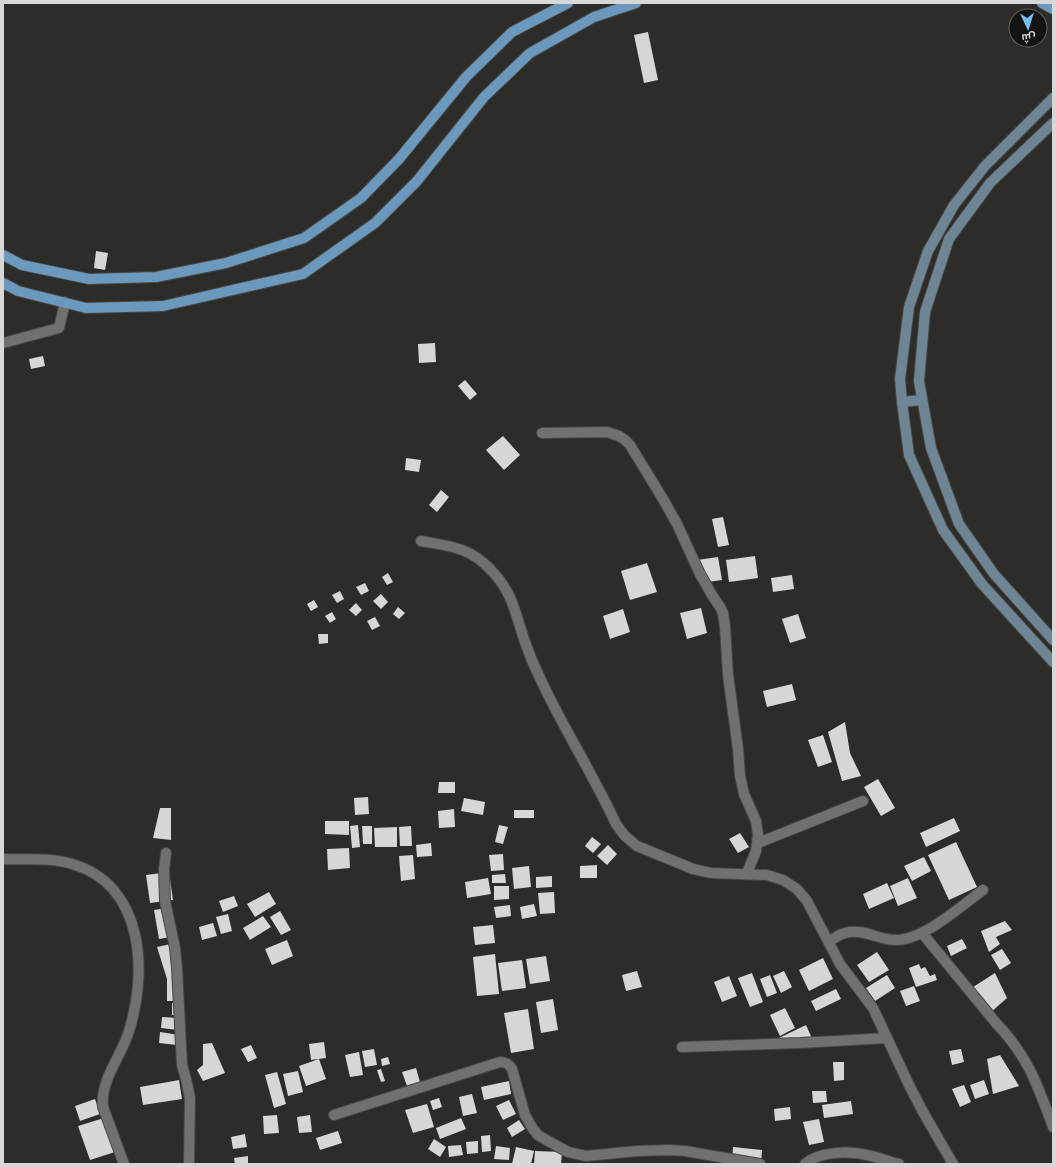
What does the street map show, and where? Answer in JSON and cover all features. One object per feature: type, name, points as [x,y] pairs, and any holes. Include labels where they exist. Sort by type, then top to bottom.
[{"type":"main road","points":[[3,255],[22,265],[89,279],[156,277],[226,264],[304,238],[361,198],[399,159],[466,77],[512,32],[568,3]]},
{"type":"main road","points":[[3,283],[18,291],[86,308],[163,306],[303,274],[375,223],[417,181],[484,97],[530,53],[594,17],[636,3]]},
{"type":"main road","points":[[1042,3],[1053,9]]},
{"type":"main road","points":[[1053,98],[985,166],[954,205],[928,251],[909,308],[900,379],[908,455],[943,530],[982,584],[1053,662]]},
{"type":"main road","points":[[1053,123],[990,183],[949,239],[925,312],[919,380],[931,448],[959,524],[994,574],[1053,640]]},
{"type":"main road","points":[[985,166],[997,176]]},
{"type":"main road","points":[[902,402],[922,400]]},
{"type":"street","points":[[3,343],[59,328],[65,302]]},
{"type":"street","points":[[542,433],[607,432],[619,436],[625,440],[630,445],[663,499],[680,530],[700,574],[720,607],[725,620],[728,675],[740,776],[744,794],[756,821],[758,835],[756,852],[747,873]]},
{"type":"street","points":[[421,542],[452,547],[472,554],[489,568],[503,585],[516,610],[525,643],[540,679],[616,824],[631,842],[645,850],[697,870],[711,873],[747,873],[767,875],[783,880],[797,889],[807,901],[840,964],[870,1002],[923,1112],[953,1164]]},
{"type":"street","points":[[758,843],[864,801]]},
{"type":"street","points":[[166,853],[164,870],[165,901],[175,948],[182,1065],[190,1098],[189,1164]]},
{"type":"street","points":[[3,859],[61,861],[94,873],[120,897],[131,919],[138,958],[138,987],[136,1003],[128,1035],[104,1087],[102,1101],[124,1164]]},
{"type":"street","points":[[828,941],[844,933],[853,932],[862,932],[878,937],[896,940],[914,937],[930,928],[983,890]]},
{"type":"street","points":[[922,933],[1021,1054],[1034,1077],[1053,1127]]},
{"type":"street","points":[[682,1047],[887,1038]]},
{"type":"street","points":[[334,1115],[504,1062],[512,1069],[524,1115],[533,1129],[543,1138],[558,1147],[586,1160],[637,1151],[669,1150],[697,1152],[760,1164]]},
{"type":"street","points":[[804,1164],[812,1158],[845,1153],[864,1154],[899,1164]]},
{"type":"building","points":[[648,32],[658,80],[644,83],[634,35]]},
{"type":"building","points":[[96,251],[108,253],[105,270],[94,268]]},
{"type":"building","points":[[435,343],[436,362],[419,363],[418,344]]},
{"type":"building","points":[[43,356],[45,366],[31,369],[29,359]]},
{"type":"building","points":[[465,380],[477,394],[470,400],[458,386]]},
{"type":"building","points":[[503,436],[520,455],[504,470],[486,450]]},
{"type":"building","points":[[406,458],[421,460],[419,472],[405,470]]},
{"type":"building","points":[[441,490],[449,497],[437,512],[429,505]]},
{"type":"building","points":[[723,517],[729,545],[718,547],[712,519]]},
{"type":"building","points":[[755,556],[758,578],[729,582],[726,560]]},
{"type":"building","points":[[718,557],[722,580],[701,583],[697,560]]},
{"type":"building","points":[[647,563],[657,592],[630,600],[621,571]]},
{"type":"building","points":[[388,573],[393,582],[387,585],[382,577]]},
{"type":"building","points":[[792,575],[794,589],[773,592],[771,578]]},
{"type":"building","points":[[365,583],[369,591],[361,595],[356,587]]},
{"type":"building","points":[[340,591],[344,599],[337,603],[332,595]]},
{"type":"building","points":[[381,594],[388,602],[381,609],[373,601]]},
{"type":"building","points":[[314,600],[318,607],[311,611],[307,604]]},
{"type":"building","points":[[356,603],[362,610],[356,616],[349,610]]},
{"type":"building","points":[[398,607],[405,613],[399,619],[393,614]]},
{"type":"building","points":[[701,608],[707,633],[687,639],[680,613]]},
{"type":"building","points":[[623,609],[630,632],[610,639],[603,616]]},
{"type":"building","points":[[332,612],[336,619],[330,623],[325,616]]},
{"type":"building","points":[[798,614],[806,638],[790,643],[782,619]]},
{"type":"building","points":[[375,617],[380,626],[372,630],[367,621]]},
{"type":"building","points":[[318,634],[328,634],[328,643],[319,644]]},
{"type":"building","points":[[792,684],[796,700],[767,707],[763,691]]},
{"type":"building","points":[[845,722],[850,753],[861,776],[842,781],[828,732]]},
{"type":"building","points":[[823,735],[832,762],[818,767],[808,740]]},
{"type":"building","points":[[878,779],[895,808],[881,816],[864,787]]},
{"type":"building","points":[[439,782],[455,782],[455,793],[438,793]]},
{"type":"building","points":[[368,797],[369,814],[355,815],[354,798]]},
{"type":"building","points":[[464,798],[485,802],[483,815],[461,811]]},
{"type":"building","points":[[160,808],[171,808],[171,840],[153,838]]},
{"type":"building","points":[[454,809],[455,827],[439,828],[438,811]]},
{"type":"building","points":[[514,810],[534,810],[534,818],[514,818]]},
{"type":"building","points":[[954,818],[960,831],[926,847],[920,833]]},
{"type":"building","points":[[325,821],[349,821],[349,835],[325,834]]},
{"type":"building","points":[[358,825],[360,847],[352,848],[350,826]]},
{"type":"building","points":[[499,825],[508,827],[503,844],[495,842]]},
{"type":"building","points":[[362,826],[372,826],[372,844],[363,844]]},
{"type":"building","points":[[411,826],[412,846],[400,846],[399,827]]},
{"type":"building","points":[[397,827],[397,847],[375,847],[374,828]]},
{"type":"building","points":[[740,833],[749,847],[738,853],[729,839]]},
{"type":"building","points":[[592,837],[601,844],[593,853],[585,846]]},
{"type":"building","points":[[956,842],[977,887],[949,900],[928,855]]},
{"type":"building","points":[[431,843],[432,856],[417,857],[416,845]]},
{"type":"building","points":[[608,845],[617,854],[607,865],[597,856]]},
{"type":"building","points":[[349,848],[350,868],[328,870],[327,849]]},
{"type":"building","points":[[503,854],[504,870],[491,871],[489,855]]},
{"type":"building","points":[[413,855],[415,879],[401,881],[399,856]]},
{"type":"building","points":[[924,857],[931,871],[912,881],[904,866]]},
{"type":"building","points":[[597,865],[597,878],[580,878],[580,866]]},
{"type":"building","points":[[529,866],[531,887],[514,889],[512,868]]},
{"type":"building","points":[[169,872],[173,900],[150,903],[146,875]]},
{"type":"building","points":[[505,874],[506,883],[492,883],[492,875]]},
{"type":"building","points":[[552,876],[552,887],[536,888],[536,877]]},
{"type":"building","points":[[488,878],[491,894],[467,898],[465,882]]},
{"type":"building","points":[[908,878],[917,898],[898,906],[890,886]]},
{"type":"building","points":[[887,883],[894,898],[869,909],[863,894]]},
{"type":"building","points":[[494,886],[509,886],[509,899],[494,900]]},
{"type":"building","points":[[269,892],[276,904],[255,917],[247,904]]},
{"type":"building","points":[[554,892],[555,913],[540,914],[538,893]]},
{"type":"building","points":[[234,896],[238,906],[223,912],[219,901]]},
{"type":"building","points":[[534,904],[537,916],[522,919],[520,907]]},
{"type":"building","points":[[510,905],[511,916],[496,918],[494,907]]},
{"type":"building","points":[[167,908],[171,937],[159,939],[154,910]]},
{"type":"building","points":[[280,911],[291,930],[281,935],[270,917]]},
{"type":"building","points":[[228,914],[232,931],[221,934],[216,917]]},
{"type":"building","points":[[263,916],[271,927],[250,940],[243,928]]},
{"type":"building","points":[[1005,921],[1012,930],[996,937],[1000,944],[989,952],[981,931]]},
{"type":"building","points":[[213,923],[217,936],[202,940],[199,927]]},
{"type":"building","points":[[493,925],[495,943],[475,945],[473,927]]},
{"type":"building","points":[[962,939],[967,948],[951,956],[947,946]]},
{"type":"building","points":[[287,940],[293,956],[272,965],[265,949]]},
{"type":"building","points":[[175,943],[180,1001],[167,1001],[167,979],[157,947]]},
{"type":"building","points":[[1002,949],[1011,963],[1000,970],[991,955]]},
{"type":"building","points":[[877,952],[889,970],[869,982],[857,965]]},
{"type":"building","points":[[495,954],[499,994],[477,996],[473,957]]},
{"type":"building","points":[[546,956],[550,981],[530,984],[526,959]]},
{"type":"building","points":[[823,958],[833,979],[809,991],[799,970]]},
{"type":"building","points":[[522,960],[526,988],[502,991],[498,963]]},
{"type":"building","points":[[919,964],[921,969],[925,967],[930,976],[935,974],[937,980],[916,987],[909,968]]},
{"type":"building","points":[[637,971],[642,987],[626,991],[622,975]]},
{"type":"building","points":[[784,971],[792,987],[781,993],[773,976]]},
{"type":"building","points":[[752,973],[763,1002],[750,1007],[738,978]]},
{"type":"building","points":[[995,973],[1007,998],[990,1013],[970,989]]},
{"type":"building","points":[[770,975],[777,993],[767,997],[760,979]]},
{"type":"building","points":[[887,975],[895,988],[875,1001],[866,988]]},
{"type":"building","points":[[729,976],[737,996],[722,1002],[714,982]]},
{"type":"building","points":[[914,986],[920,1001],[906,1006],[900,991]]},
{"type":"building","points":[[836,989],[841,999],[816,1011],[811,1001]]},
{"type":"building","points":[[553,999],[558,1030],[541,1033],[536,1002]]},
{"type":"building","points":[[172,1003],[177,1003],[178,1015],[172,1015]]},
{"type":"building","points":[[785,1008],[795,1028],[780,1036],[770,1015]]},
{"type":"building","points":[[528,1009],[534,1049],[511,1053],[504,1013]]},
{"type":"building","points":[[162,1017],[179,1018],[178,1030],[161,1028]]},
{"type":"building","points":[[806,1025],[815,1045],[783,1048],[779,1038]]},
{"type":"building","points":[[160,1032],[179,1035],[177,1045],[159,1043]]},
{"type":"building","points":[[324,1042],[326,1058],[311,1060],[309,1044]]},
{"type":"building","points":[[212,1043],[225,1073],[203,1081],[197,1070],[203,1065],[203,1044]]},
{"type":"building","points":[[251,1045],[257,1058],[248,1062],[241,1049]]},
{"type":"building","points":[[374,1049],[377,1065],[365,1067],[362,1051]]},
{"type":"building","points":[[961,1049],[964,1062],[952,1065],[949,1051]]},
{"type":"building","points":[[359,1052],[363,1075],[350,1077],[345,1055]]},
{"type":"building","points":[[1000,1055],[1019,1086],[993,1094],[987,1059]]},
{"type":"building","points":[[388,1057],[390,1064],[382,1066],[381,1059]]},
{"type":"building","points":[[319,1059],[326,1079],[306,1086],[299,1066]]},
{"type":"building","points":[[833,1062],[844,1062],[844,1080],[834,1081]]},
{"type":"building","points":[[416,1068],[420,1082],[407,1086],[402,1072]]},
{"type":"building","points":[[381,1069],[385,1081],[381,1082],[377,1070]]},
{"type":"building","points":[[298,1071],[303,1092],[288,1096],[283,1074]]},
{"type":"building","points":[[277,1072],[286,1104],[274,1108],[265,1075]]},
{"type":"building","points":[[179,1080],[182,1099],[143,1105],[140,1087]]},
{"type":"building","points":[[984,1080],[989,1094],[975,1099],[970,1085]]},
{"type":"building","points":[[509,1081],[511,1094],[484,1100],[481,1087]]},
{"type":"building","points":[[964,1085],[971,1102],[960,1107],[952,1089]]},
{"type":"building","points":[[812,1091],[826,1091],[827,1102],[813,1103]]},
{"type":"building","points":[[472,1094],[477,1113],[463,1116],[459,1097]]},
{"type":"building","points":[[439,1098],[442,1107],[433,1110],[430,1101]]},
{"type":"building","points":[[95,1099],[100,1114],[80,1121],[75,1106]]},
{"type":"building","points":[[509,1100],[516,1114],[503,1120],[496,1106]]},
{"type":"building","points":[[851,1101],[853,1114],[824,1118],[822,1105]]},
{"type":"building","points":[[427,1104],[434,1127],[413,1133],[405,1110]]},
{"type":"building","points":[[790,1107],[791,1119],[775,1121],[774,1109]]},
{"type":"building","points":[[277,1115],[279,1133],[264,1134],[263,1116]]},
{"type":"building","points":[[310,1115],[312,1132],[299,1133],[297,1117]]},
{"type":"building","points":[[104,1118],[115,1152],[90,1160],[78,1126]]},
{"type":"building","points":[[461,1118],[466,1129],[440,1139],[436,1128]]},
{"type":"building","points":[[819,1119],[824,1142],[809,1145],[803,1122]]},
{"type":"building","points":[[519,1120],[525,1129],[512,1137],[507,1128]]},
{"type":"building","points":[[338,1131],[342,1143],[320,1150],[316,1138]]},
{"type":"building","points":[[245,1134],[247,1147],[233,1149],[231,1137]]},
{"type":"building","points":[[490,1135],[491,1151],[482,1152],[481,1136]]},
{"type":"building","points":[[434,1139],[446,1147],[440,1157],[428,1149]]},
{"type":"building","points":[[478,1141],[478,1153],[467,1154],[466,1142]]},
{"type":"building","points":[[461,1145],[463,1155],[449,1157],[448,1146]]},
{"type":"building","points":[[496,1146],[510,1148],[509,1160],[494,1159]]},
{"type":"building","points":[[516,1147],[534,1151],[531,1164],[512,1164]]},
{"type":"building","points":[[733,1147],[762,1150],[761,1164],[732,1163]]},
{"type":"building","points":[[535,1151],[562,1152],[561,1164],[534,1164]]},
{"type":"building","points":[[248,1156],[248,1164],[235,1164],[234,1158]]}]
